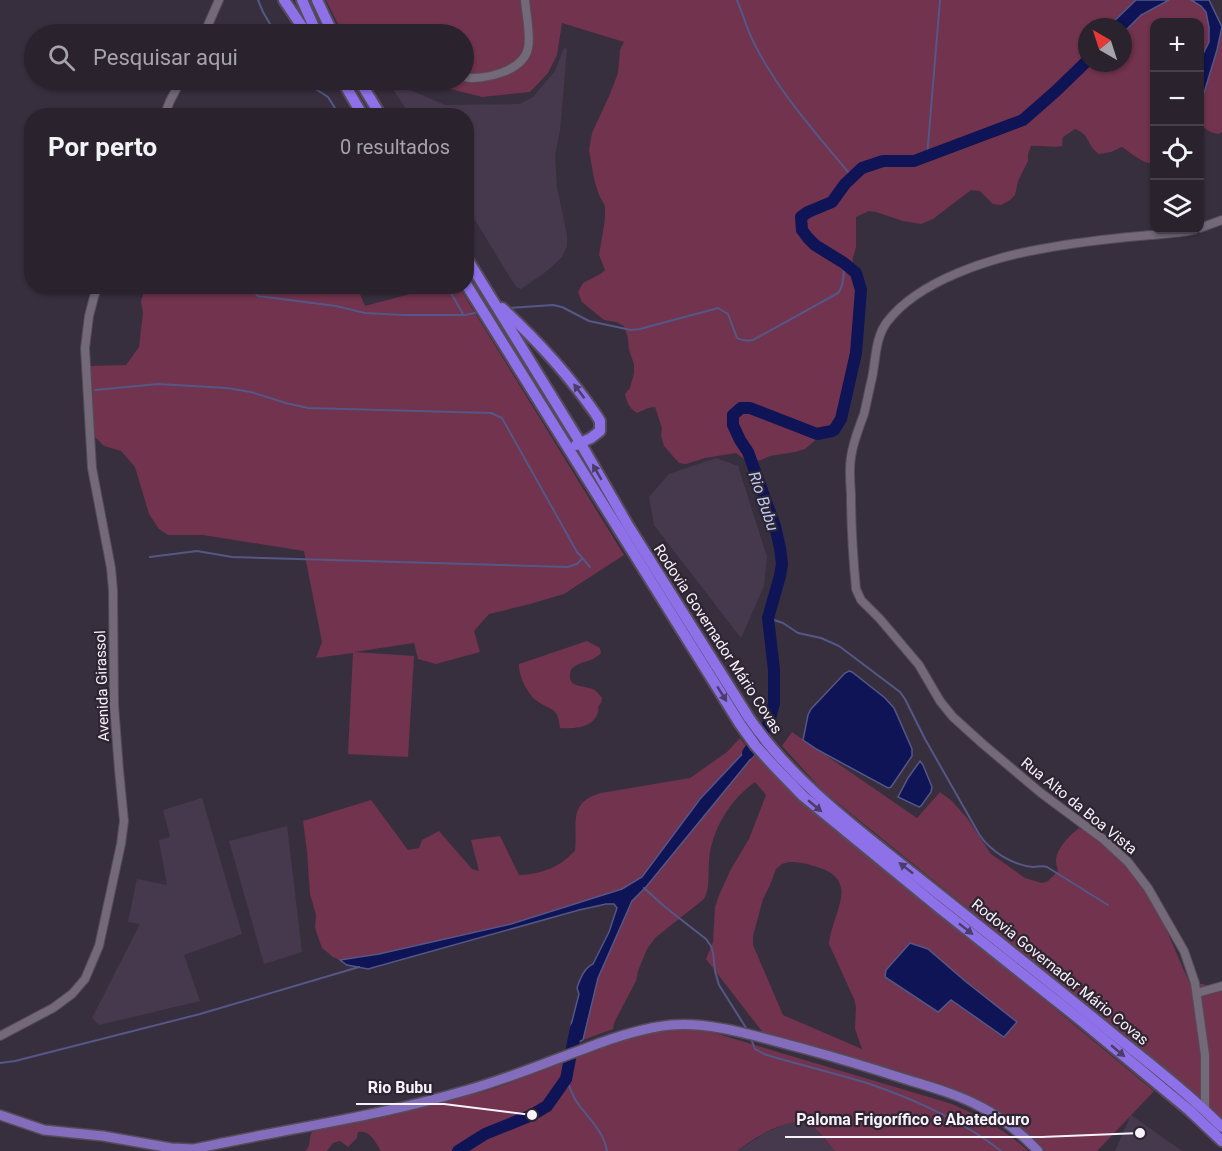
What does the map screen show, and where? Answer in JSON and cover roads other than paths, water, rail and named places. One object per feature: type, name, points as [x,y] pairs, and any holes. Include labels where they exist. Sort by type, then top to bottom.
[{"type":"highway","points":[[284,0],[300,24]]},
{"type":"highway","points":[[302,0],[313,24]]},
{"type":"highway","points":[[310,0],[315,12],[323,15]]},
{"type":"highway","points":[[317,0],[328,24]]},
{"type":"highway","points":[[347,90],[358,108]]},
{"type":"highway","points":[[365,90],[376,108]]},
{"type":"highway","name":"Rodovia Governador Mário Covas","points":[[474,270],[581,444],[745,721],[755,745],[851,825],[1052,984],[1205,1110],[1222,1127]]},
{"type":"highway","name":"Rodovia Governador Mário Covas","points":[[473,294],[745,721]]},
{"type":"highway","points":[[492,300],[543,347],[570,379],[596,413],[600,421],[600,431],[581,444],[572,443],[516,352],[503,340]]},
{"type":"highway","name":"Rodovia Governador Mário Covas","points":[[776,762],[803,796],[846,833],[1083,1022],[1189,1110],[1222,1141]]},
{"type":"main road","points":[[0,1115],[45,1130],[103,1136],[171,1148],[194,1149],[432,1100],[494,1082],[554,1059],[646,1029],[687,1024],[726,1029],[842,1059],[955,1095],[984,1108],[1009,1124],[1038,1151]]},
{"type":"street","points":[[208,24],[219,0]]},
{"type":"street","points":[[474,78],[492,76],[512,68],[526,57],[529,46],[525,0]]},
{"type":"street","points":[[167,108],[176,90]]},
{"type":"street","points":[[1204,227],[1222,220]]},
{"type":"street","name":"Rua Alto da Boa Vista","points":[[1160,234],[1047,248],[987,263],[937,282],[889,319],[878,340],[864,412],[850,460],[851,532],[856,589],[861,600],[919,665],[953,717],[1041,793],[1103,839],[1128,862],[1148,888],[1184,951],[1193,975],[1205,1055],[1205,1110]]},
{"type":"street","name":"Avenida Girassol","points":[[0,1036],[52,1008],[72,994],[85,979],[101,938],[124,821],[114,705],[112,579],[92,468],[85,348],[89,316],[96,294]]},
{"type":"street","points":[[1197,993],[1222,986]]},
{"type":"waterway","points":[[258,0],[270,24]]},
{"type":"waterway","points":[[737,0],[752,38],[775,79],[799,113],[852,177]]},
{"type":"waterway","points":[[927,157],[940,0]]},
{"type":"waterway","name":"Rio Bubu","points":[[748,753],[769,723],[774,703],[774,670],[768,618],[782,564],[775,526],[748,452],[733,425],[733,415],[741,408],[750,408],[817,434],[834,430],[841,419],[856,353],[861,290],[856,273],[808,238],[802,230],[801,217],[832,202],[845,184],[862,168],[883,161],[914,161],[1023,120],[1078,70]]},
{"type":"waterway","points":[[317,90],[328,97],[335,108]]},
{"type":"waterway","points":[[509,308],[553,305],[562,307],[589,321],[631,330],[718,308],[728,314],[737,338],[753,340],[838,293],[843,283],[844,263]]},
{"type":"waterway","points":[[256,294],[336,306],[365,313],[465,315],[479,312]]},
{"type":"waterway","points":[[452,294],[463,314]]},
{"type":"waterway","points":[[95,390],[158,384],[227,388],[251,392],[308,408],[491,413],[502,418],[577,552],[590,567]]},
{"type":"waterway","points":[[150,557],[197,551],[232,557],[568,567],[577,564],[582,559]]},
{"type":"waterway","points":[[768,618],[783,623],[798,633],[821,638],[839,646],[900,692],[979,834],[995,851],[1025,866],[1047,867],[1108,905]]},
{"type":"waterway","points":[[644,888],[706,939],[713,952],[719,985],[748,1031]]},
{"type":"waterway","points":[[0,1063],[200,1014],[359,967]]},
{"type":"waterway","name":"Rio Bubu","points":[[458,1151],[485,1134],[532,1115],[547,1106],[566,1079],[576,1028]]},
{"type":"waterway","points":[[751,1039],[755,1049],[764,1054],[870,1084],[922,1104],[971,1130],[1001,1151]]},
{"type":"waterway","points":[[566,1079],[573,1096],[600,1132],[607,1151]]},
{"type":"place","name":"Rio Bubu","points":[[532,1115]]},
{"type":"place","name":"Paloma Frigorífico e Abatedouro","points":[[1140,1133]]}]
